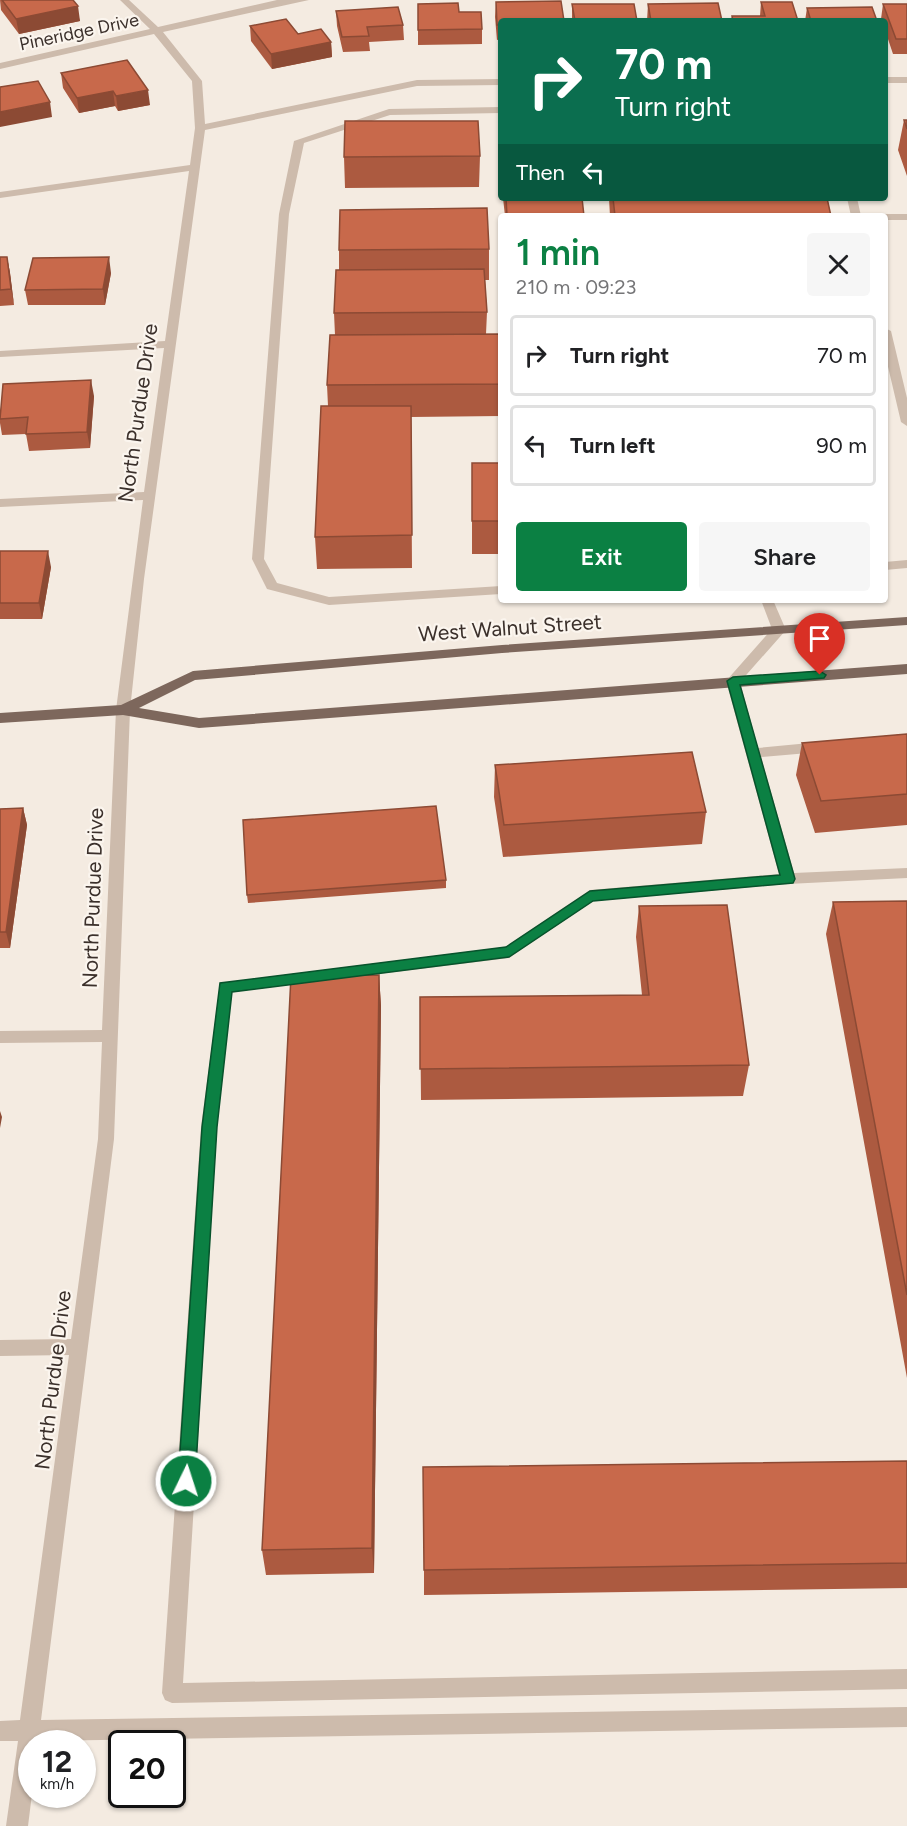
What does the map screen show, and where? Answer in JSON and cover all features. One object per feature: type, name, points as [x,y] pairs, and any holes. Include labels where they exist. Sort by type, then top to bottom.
[{"type":"main road","name":"West Walnut Street","points":[[123,710],[193,676],[501,649],[907,621]]},
{"type":"main road","name":"West Walnut Street","points":[[0,718],[123,710],[199,723],[907,669]]},
{"type":"street","name":"North Purdue Drive","points":[[29,1730],[106,1139],[123,710],[149,496],[200,128],[197,81],[158,32],[124,0]]},
{"type":"street","name":"Pineridge Drive","points":[[0,66],[158,32],[277,3],[305,0]]},
{"type":"street","points":[[888,80],[907,80]]},
{"type":"street","points":[[200,128],[417,83],[498,82]]},
{"type":"street","points":[[498,110],[388,112],[299,141],[284,214],[258,559],[272,586],[329,601],[498,590]]},
{"type":"street","points":[[0,195],[194,167]]},
{"type":"street","points":[[888,217],[907,217]]},
{"type":"street","points":[[888,343],[907,422]]},
{"type":"street","points":[[0,354],[171,344]]},
{"type":"street","points":[[0,503],[149,496]]},
{"type":"street","points":[[888,566],[907,564]]},
{"type":"street","points":[[768,603],[778,630],[733,681],[788,879]]},
{"type":"street","points":[[753,753],[836,746]]},
{"type":"street","points":[[907,873],[788,879],[590,896],[509,952],[225,987],[208,1139],[172,1693],[907,1679]]},
{"type":"street","points":[[0,1037],[110,1036]]},
{"type":"street","points":[[0,1348],[80,1347]]},
{"type":"street","points":[[92,1730],[907,1717]]},
{"type":"street","points":[[0,1731],[18,1731]]},
{"type":"street","name":"North Purdue Drive","points":[[17,1826],[19,1808]]},
{"type":"building","points":[[2,0],[73,0],[78,6],[16,19]]},
{"type":"building","points":[[561,1],[564,18],[498,18],[497,25],[496,2]]},
{"type":"building","points":[[761,2],[792,2],[797,18],[732,18],[732,16],[765,16]]},
{"type":"building","points":[[458,3],[459,12],[481,12],[482,29],[418,30],[418,4]]},
{"type":"building","points":[[718,3],[721,18],[650,18],[648,4]]},
{"type":"building","points":[[572,4],[634,4],[636,18],[574,18]]},
{"type":"building","points":[[883,4],[907,4],[907,39],[896,39]]},
{"type":"building","points":[[398,7],[403,25],[367,27],[369,36],[342,37],[336,11]]},
{"type":"building","points":[[872,7],[876,18],[810,18],[807,8]]},
{"type":"building","points":[[286,19],[298,34],[321,29],[331,42],[271,54],[250,26]]},
{"type":"building","points":[[127,60],[148,90],[116,96],[113,91],[77,98],[61,73]]},
{"type":"building","points":[[38,81],[50,102],[0,112],[0,87]]},
{"type":"building","points":[[345,121],[478,121],[480,156],[344,157]]},
{"type":"building","points":[[506,201],[582,201],[584,213],[507,213]]},
{"type":"building","points":[[613,201],[828,201],[830,213],[615,213]]},
{"type":"building","points":[[487,208],[489,249],[339,250],[340,210]]},
{"type":"building","points":[[0,257],[7,257],[11,289],[0,290]]},
{"type":"building","points":[[109,257],[103,289],[25,290],[33,258]]},
{"type":"building","points":[[484,269],[487,312],[334,313],[336,270]]},
{"type":"building","points":[[498,334],[498,384],[327,385],[330,335]]},
{"type":"building","points":[[91,380],[87,432],[26,434],[28,417],[0,419],[3,384]]},
{"type":"building","points":[[321,406],[411,406],[412,535],[315,537]]},
{"type":"building","points":[[472,463],[498,463],[498,521],[472,521]]},
{"type":"building","points":[[0,551],[48,551],[39,603],[0,603]]},
{"type":"building","points":[[907,734],[907,794],[821,801],[802,743]]},
{"type":"building","points":[[692,752],[706,812],[504,825],[495,765]]},
{"type":"building","points":[[436,806],[446,880],[247,895],[243,820]]},
{"type":"building","points":[[23,808],[6,932],[0,932],[0,809]]},
{"type":"building","points":[[907,901],[907,1295],[833,902]]},
{"type":"building","points":[[727,905],[749,1065],[420,1069],[420,997],[649,995],[639,906]]},
{"type":"building","points":[[379,975],[372,1548],[262,1550],[291,976]]},
{"type":"building","points":[[907,1461],[907,1563],[424,1570],[423,1467]]},
{"type":"route","points":[[186,1481],[209,1127],[225,987],[509,952],[590,896],[788,879],[733,681],[820,675]]}]
